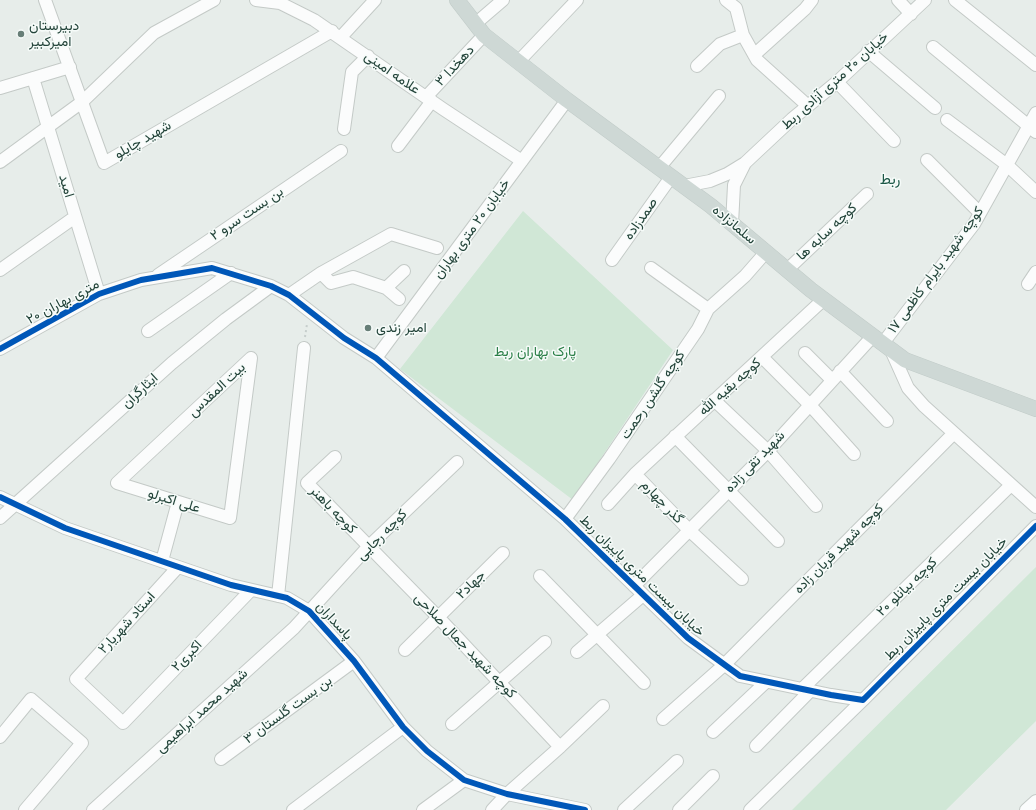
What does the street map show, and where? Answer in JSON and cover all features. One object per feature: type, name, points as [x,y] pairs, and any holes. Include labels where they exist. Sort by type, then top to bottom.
[{"type":"main road","name":"سلمانزاده","points":[[457,0],[480,29],[518,62],[684,186],[824,300],[905,360],[1035,407]]},
{"type":"street","points":[[0,162],[47,126],[82,102],[154,33],[214,0]]},
{"type":"street","name":"علامه امینی","points":[[256,0],[281,2],[314,20],[522,161]]},
{"type":"street","points":[[336,34],[375,0]]},
{"type":"street","name":"دهخدا ۳","points":[[398,146],[429,99],[503,0]]},
{"type":"street","points":[[518,62],[577,0]]},
{"type":"street","points":[[726,0],[736,8],[744,35],[757,60],[808,106]]},
{"type":"street","points":[[754,55],[805,9],[812,0]]},
{"type":"street","points":[[898,0],[911,14]]},
{"type":"street","name":"خیابان ۲۰ متری آزادی ربط","points":[[745,163],[837,82],[868,51],[926,0]]},
{"type":"street","points":[[956,0],[1036,65]]},
{"type":"street","name":"شهید چایلو","points":[[49,2],[104,163],[336,34]]},
{"type":"street","points":[[697,66],[720,44],[744,35]]},
{"type":"street","points":[[933,47],[1032,129]]},
{"type":"street","points":[[868,51],[934,108]]},
{"type":"street","points":[[344,129],[352,72],[368,56]]},
{"type":"street","points":[[0,88],[70,67]]},
{"type":"street","name":"امید","points":[[33,78],[99,294]]},
{"type":"street","points":[[837,82],[894,141]]},
{"type":"street","name":"صمدزاده","points":[[612,260],[665,173],[719,96]]},
{"type":"street","name":"خیابان ۲۰ متری بهاران","points":[[376,358],[567,100]]},
{"type":"street","name":"کوچه شهید بایرام کاظمی ۱۷","points":[[882,343],[974,224],[1007,166],[1032,129],[1036,113]]},
{"type":"street","points":[[947,120],[1007,166],[1036,192]]},
{"type":"street","name":"بن بست سرو ۲","points":[[153,278],[340,151]]},
{"type":"street","points":[[927,160],[980,213]]},
{"type":"street","points":[[684,186],[710,181],[727,174],[745,163]]},
{"type":"street","points":[[732,224],[734,186],[745,163]]},
{"type":"street","name":"کوچه سایه ها","points":[[787,270],[867,194]]},
{"type":"street","points":[[0,270],[75,217]]},
{"type":"street","points":[[289,295],[321,272],[391,234],[437,248]]},
{"type":"street","name":"کوچه گلشن رحمت","points":[[565,519],[609,459],[698,329],[708,309],[745,276],[766,252]]},
{"type":"street","name":"۲۰ متری بهاران","points":[[0,349],[99,294],[141,280],[212,268],[271,286],[289,295],[344,338],[376,358]]},
{"type":"street","points":[[651,268],[708,309]]},
{"type":"street","points":[[386,288],[404,271]]},
{"type":"street","points":[[321,272],[331,283],[353,277],[386,288],[399,299]]},
{"type":"street","points":[[1028,284],[1036,272]]},
{"type":"street","points":[[148,331],[230,273]]},
{"type":"street","name":"ایثارگران","points":[[0,518],[172,362],[226,319],[271,286]]},
{"type":"street","name":"کوچه بقیه الله","points":[[608,504],[635,474],[675,436],[824,300]]},
{"type":"street","points":[[882,343],[908,388],[924,406],[1036,507]]},
{"type":"street","name":"شهید تقی زاده","points":[[634,586],[768,451],[840,371],[882,343]]},
{"type":"street","points":[[278,596],[304,348]]},
{"type":"street","points":[[805,353],[832,380]]},
{"type":"street","points":[[762,357],[809,404],[854,454]]},
{"type":"street","name":"بیت المقدس","points":[[117,483],[251,358],[230,518]]},
{"type":"street","name":"خیابان بیست متری پاییزان ربط","points":[[376,358],[565,519],[688,638],[740,676],[863,700],[1036,526]]},
{"type":"street","points":[[840,371],[887,421]]},
{"type":"street","points":[[714,400],[768,451],[816,506]]},
{"type":"street","name":"کوچه شهید قربان زاده","points":[[663,719],[724,665],[954,433]]},
{"type":"street","points":[[675,436],[778,541]]},
{"type":"street","name":"کوچه باهنر","points":[[335,457],[307,484],[368,547]]},
{"type":"street","name":"کوچه رجایی","points":[[309,611],[368,547],[457,462]]},
{"type":"street","name":"گذر چهارم","points":[[635,474],[689,530],[742,579]]},
{"type":"street","name":"علی اکبرلو","points":[[117,483],[230,518]]},
{"type":"street","name":"کوچه بیانلو ۲۰","points":[[756,746],[806,690],[1011,485]]},
{"type":"street","name":"پاسداران","points":[[0,497],[66,528],[231,585],[288,598],[309,611],[354,661],[403,727],[426,751],[464,780],[507,794],[585,810]]},
{"type":"street","points":[[162,561],[178,502]]},
{"type":"street","name":"کوچه شهید جمال صلاحی","points":[[368,547],[438,616],[560,747]]},
{"type":"street","name":"جهاد۲","points":[[405,650],[503,553]]},
{"type":"street","name":"استاد شهریار۲","points":[[122,723],[76,679],[178,567]]},
{"type":"street","points":[[540,576],[644,683]]},
{"type":"street","name":"اکبری۲","points":[[122,723],[251,590]]},
{"type":"street","points":[[577,652],[643,595]]},
{"type":"street","name":"شهید محمد ابراهیمی","points":[[93,810],[294,628],[309,611]]},
{"type":"street","points":[[452,724],[545,642]]},
{"type":"street","name":"بن بست گلستان ۳","points":[[221,759],[354,661]]},
{"type":"street","points":[[713,732],[766,682]]},
{"type":"street","points":[[0,737],[31,699],[82,743],[25,810]]},
{"type":"street","points":[[750,810],[863,700]]},
{"type":"street","points":[[492,810],[507,794],[603,706]]},
{"type":"street","points":[[293,810],[403,727]]},
{"type":"street","points":[[624,810],[677,762]]},
{"type":"street","points":[[679,810],[713,776]]},
{"type":"street","points":[[423,810],[464,780]]},
{"type":"path","points":[[304,348],[308,310]]},
{"type":"green space","name":"پارک بهاران ربط","points":[[523,211],[673,350],[573,500],[400,369]]},
{"type":"green space","points":[[1036,567],[1036,721],[946,810],[792,810]]},
{"type":"cycle path","points":[[0,349],[99,294],[141,280],[212,268],[271,286],[289,295],[344,338],[376,358],[565,519],[688,638],[740,676],[831,695],[863,700],[1036,526]]},
{"type":"cycle path","points":[[0,497],[65,528],[231,585],[287,598],[309,611],[354,661],[403,727],[427,751],[464,780],[507,794],[585,810]]},
{"type":"place","name":"دبیرستان امیرکبیر","points":[[21,34]]},
{"type":"place","name":"امیر زندی","points":[[368,328]]},
{"type":"district","name":"ربط","points":[[890,180]]}]
